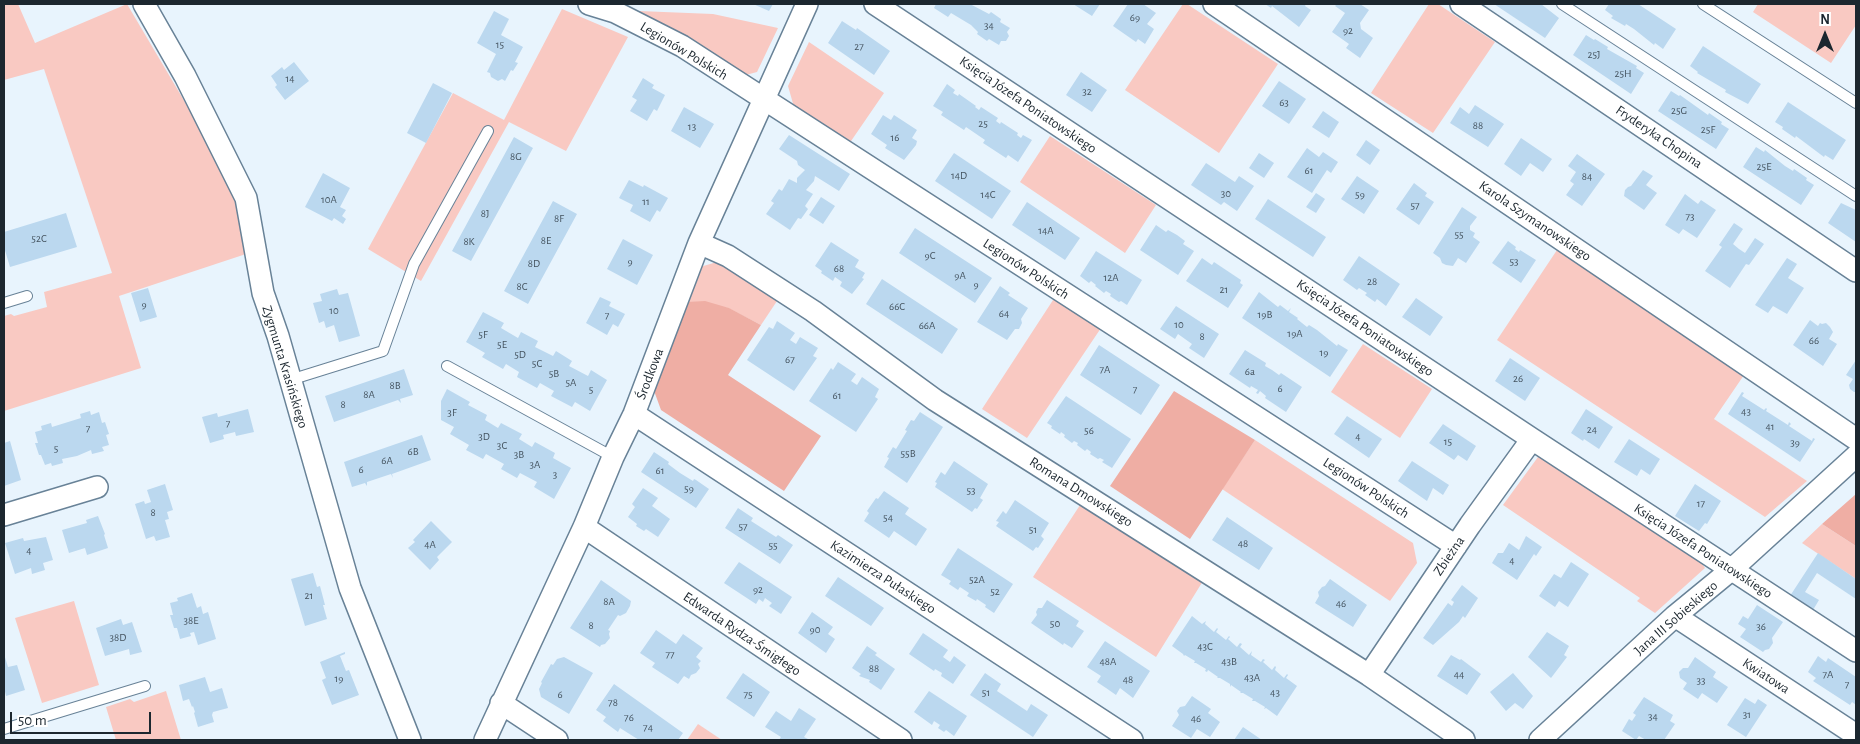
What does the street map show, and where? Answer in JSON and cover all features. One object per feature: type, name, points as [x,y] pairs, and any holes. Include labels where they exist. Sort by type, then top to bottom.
[{"type":"street","name":"Zygmunta Krasińskiego","points":[[144,4],[192,74],[246,198],[263,293],[339,532],[350,588],[410,740]]},
{"type":"street","name":"Legionów Polskich","points":[[589,4],[617,8],[682,46],[1456,546]]},
{"type":"street","name":"Środkowa","points":[[485,740],[634,414],[700,243],[807,4]]},
{"type":"street","name":"Księcia Józefa Poniatowskiego","points":[[875,4],[1856,652]]},
{"type":"street","name":"Karola Szymanowskiego","points":[[1214,4],[1856,439]]},
{"type":"street","name":"Fryderyka Chopina","points":[[1461,4],[1856,271]]},
{"type":"street","name":"Romana Dmowskiego","points":[[700,243],[728,256],[798,301],[935,400],[1369,675],[1464,740]]},
{"type":"street","name":"Kazimierza Pułaskiego","points":[[634,414],[1132,740]]},
{"type":"street","name":"Zbieżna","points":[[1369,675],[1456,546],[1532,439]]},
{"type":"street","name":"Jana III Sobieskiego","points":[[1540,740],[1675,616],[1731,570],[1856,456]]},
{"type":"street","points":[[4,515],[97,487]]},
{"type":"street","name":"Edwarda Rydza-Śmigłego","points":[[584,527],[701,608],[901,740]]},
{"type":"street","name":"Kwiatowa","points":[[1675,616],[1856,735]]},
{"type":"street","points":[[501,703],[557,740]]},
{"type":"lane","points":[[1562,4],[1856,196]]},
{"type":"lane","points":[[1703,4],[1856,103]]},
{"type":"lane","points":[[290,380],[383,350],[414,264],[488,131]]},
{"type":"lane","points":[[4,303],[27,296]]},
{"type":"lane","points":[[447,366],[613,457]]},
{"type":"lane","points":[[4,729],[145,686]]},
{"type":"shaded area","points":[[4,4],[18,4],[35,43],[127,4],[218,158],[242,205],[246,254],[119,296],[141,368],[4,411],[4,316],[11,314],[14,316],[47,307],[44,292],[112,273],[44,69],[4,80]]},
{"type":"shaded area","points":[[1183,4],[1187,4],[1278,64],[1219,153],[1125,90]]},
{"type":"shaded area","points":[[1429,4],[1438,4],[1495,42],[1433,133],[1371,93]]},
{"type":"shaded area","points":[[1758,4],[1856,4],[1856,25],[1831,63],[1753,12]]},
{"type":"shaded area","points":[[562,9],[628,37],[566,151],[509,122],[421,281],[368,249],[453,93],[504,120]]},
{"type":"shaded area","points":[[639,11],[713,14],[778,28],[757,72],[742,76],[638,13]]},
{"type":"shaded area","points":[[809,42],[884,93],[849,144],[794,107],[788,86]]},
{"type":"shaded area","points":[[1050,136],[1156,205],[1125,253],[1020,182]]},
{"type":"shaded area","points":[[1557,250],[1744,375],[1714,419],[1807,481],[1765,517],[1497,340]]},
{"type":"shaded area","points":[[717,262],[777,301],[761,325],[728,308],[687,302],[700,267]]},
{"type":"shaded area","points":[[1055,297],[1101,328],[1027,438],[982,409]]},
{"type":"shaded area","points":[[705,301],[729,308],[761,325],[728,375],[821,436],[784,491],[661,410],[653,388],[687,302]]},
{"type":"shaded area","points":[[1363,344],[1432,389],[1400,438],[1331,392]]},
{"type":"shaded area","points":[[1174,391],[1255,440],[1190,539],[1110,486]]},
{"type":"shaded area","points":[[1255,440],[1413,543],[1417,563],[1390,601],[1222,489]]},
{"type":"shaded area","points":[[1538,457],[1547,458],[1698,558],[1705,568],[1655,613],[1637,601],[1640,598],[1503,505]]},
{"type":"shaded area","points":[[1856,494],[1856,546],[1822,524]]},
{"type":"shaded area","points":[[1082,502],[1203,581],[1156,657],[1033,577]]},
{"type":"shaded area","points":[[1822,524],[1856,546],[1856,579],[1802,543]]},
{"type":"shaded area","points":[[74,601],[99,685],[42,703],[15,618]]},
{"type":"shaded area","points":[[166,691],[181,740],[116,740],[106,707],[130,699],[134,702]]},
{"type":"shaded area","points":[[698,724],[722,740],[687,740]]},
{"type":"building","points":[[753,4],[773,4],[769,11]]},
{"type":"building","points":[[936,4],[970,4],[989,14],[991,12],[1001,19],[1000,22],[1010,28],[1007,32],[1009,36],[1006,41],[1001,41],[999,45],[989,39],[987,41],[977,34],[978,32],[971,25],[951,13],[948,17],[934,8]]},
{"type":"building","points":[[1073,4],[1100,4],[1092,16]]},
{"type":"building","points":[[1128,4],[1143,4],[1156,13],[1147,24],[1154,29],[1145,44],[1138,39],[1136,42],[1113,26]]},
{"type":"building","points":[[1265,4],[1306,4],[1305,6],[1311,10],[1299,27],[1272,6],[1271,8]]},
{"type":"building","points":[[1337,4],[1360,4],[1369,10],[1360,23],[1361,29],[1373,38],[1360,58],[1346,48],[1349,44],[1332,32],[1345,13],[1335,6]]},
{"type":"building","points":[[1494,4],[1541,4],[1559,18],[1545,38]]},
{"type":"building","points":[[1609,4],[1638,4],[1676,29],[1663,49],[1655,43],[1654,45],[1626,24],[1625,26],[1611,18],[1613,16],[1605,10]]},
{"type":"building","points":[[494,11],[509,19],[501,35],[523,47],[515,62],[518,63],[513,71],[511,70],[505,81],[502,79],[498,81],[487,72],[496,54],[477,43]]},
{"type":"building","points":[[842,21],[856,30],[857,28],[890,51],[874,75],[828,43]]},
{"type":"building","points":[[1586,35],[1637,66],[1636,68],[1644,73],[1631,94],[1573,55]]},
{"type":"building","points":[[1703,46],[1761,84],[1748,104],[1725,92],[1726,90],[1697,73],[1690,66]]},
{"type":"building","points":[[294,62],[309,81],[285,100],[275,87],[277,85],[271,76],[282,67],[284,70]]},
{"type":"building","points":[[1081,72],[1107,90],[1092,112],[1066,95]]},
{"type":"building","points":[[643,78],[654,85],[652,88],[665,95],[657,111],[654,109],[647,121],[630,111],[637,100],[632,97]]},
{"type":"building","points":[[1279,81],[1306,99],[1289,124],[1262,106]]},
{"type":"building","points":[[433,83],[452,93],[426,143],[407,133]]},
{"type":"building","points":[[947,84],[955,90],[953,93],[958,96],[959,94],[979,110],[981,107],[998,118],[996,121],[1000,124],[1001,122],[1018,133],[1017,135],[1021,138],[1023,135],[1032,140],[1018,162],[1008,155],[1006,158],[983,143],[985,140],[966,127],[964,130],[941,115],[943,112],[933,106]]},
{"type":"building","points":[[1671,91],[1680,95],[1708,115],[1709,113],[1729,129],[1716,149],[1658,111]]},
{"type":"building","points":[[1788,102],[1846,140],[1833,160],[1825,155],[1824,157],[1796,136],[1795,138],[1775,122]]},
{"type":"building","points":[[1475,105],[1504,124],[1488,147],[1450,123],[1460,107],[1469,114]]},
{"type":"building","points":[[684,107],[714,124],[700,148],[671,131]]},
{"type":"building","points":[[1323,111],[1339,122],[1329,138],[1312,127]]},
{"type":"building","points":[[883,115],[891,120],[894,115],[917,130],[912,138],[917,141],[916,145],[904,160],[885,148],[887,145],[871,134]]},
{"type":"building","points":[[789,135],[850,174],[839,191],[815,176],[814,181],[806,190],[813,194],[805,206],[808,209],[801,219],[798,218],[790,230],[766,214],[774,203],[771,201],[779,189],[782,191],[789,179],[797,183],[797,178],[805,170],[798,165],[797,161],[779,149]]},
{"type":"building","points":[[514,137],[533,148],[471,261],[452,251]]},
{"type":"building","points":[[1521,138],[1552,159],[1543,172],[1530,163],[1521,176],[1504,164]]},
{"type":"building","points":[[1366,140],[1380,150],[1370,165],[1356,155]]},
{"type":"building","points":[[1756,147],[1764,152],[1765,150],[1793,171],[1794,169],[1814,185],[1801,205],[1743,167]]},
{"type":"building","points":[[1307,148],[1319,157],[1323,152],[1338,162],[1331,173],[1327,170],[1312,193],[1287,177]]},
{"type":"building","points":[[954,153],[1011,191],[992,219],[935,181]]},
{"type":"building","points":[[1259,153],[1274,163],[1264,178],[1249,168]]},
{"type":"building","points":[[1577,154],[1605,174],[1582,206],[1566,195],[1574,184],[1570,181],[1576,172],[1568,166]]},
{"type":"building","points":[[1206,163],[1235,182],[1239,176],[1254,186],[1237,211],[1224,202],[1221,205],[1191,185]]},
{"type":"building","points":[[1643,170],[1653,176],[1646,185],[1657,193],[1644,210],[1624,196],[1625,190],[1631,186]]},
{"type":"building","points":[[323,173],[350,188],[340,207],[346,210],[342,216],[346,219],[343,224],[334,218],[332,221],[305,207]]},
{"type":"building","points":[[1357,176],[1379,191],[1364,214],[1341,199]]},
{"type":"building","points":[[629,180],[643,187],[644,185],[668,198],[660,212],[657,210],[650,222],[630,211],[633,205],[619,198]]},
{"type":"building","points":[[1414,183],[1427,193],[1425,196],[1434,202],[1419,225],[1396,209]]},
{"type":"building","points":[[1316,193],[1325,199],[1316,213],[1306,207]]},
{"type":"building","points":[[1685,194],[1698,204],[1701,200],[1716,210],[1697,238],[1683,229],[1679,234],[1665,225]]},
{"type":"building","points":[[821,197],[835,206],[823,224],[809,215]]},
{"type":"building","points":[[1268,199],[1326,237],[1313,257],[1255,219]]},
{"type":"building","points":[[553,201],[577,214],[528,304],[504,291]]},
{"type":"building","points":[[1027,202],[1080,238],[1065,260],[1012,225]]},
{"type":"building","points":[[1841,203],[1856,210],[1856,242],[1828,223]]},
{"type":"building","points":[[1462,207],[1477,217],[1470,226],[1470,230],[1475,233],[1473,237],[1480,242],[1466,263],[1458,258],[1453,266],[1446,265],[1433,253]]},
{"type":"building","points":[[66,213],[77,247],[10,267],[4,247],[4,232]]},
{"type":"building","points":[[1734,223],[1743,229],[1733,244],[1739,249],[1745,253],[1755,238],[1764,244],[1749,265],[1746,264],[1730,288],[1705,271],[1722,247],[1719,245]]},
{"type":"building","points":[[1156,225],[1166,232],[1168,230],[1177,235],[1185,241],[1183,244],[1194,251],[1178,275],[1140,250]]},
{"type":"building","points":[[915,228],[992,278],[975,303],[899,253]]},
{"type":"building","points":[[623,239],[653,255],[637,285],[607,269]]},
{"type":"building","points":[[1508,241],[1519,252],[1520,250],[1536,260],[1521,283],[1492,263]]},
{"type":"building","points":[[831,242],[859,260],[855,267],[865,273],[862,278],[864,279],[852,294],[840,286],[842,282],[835,277],[833,281],[821,273],[822,271],[815,266]]},
{"type":"building","points":[[1096,251],[1142,280],[1127,305],[1110,296],[1111,294],[1106,291],[1104,293],[1091,281],[1089,283],[1080,276]]},
{"type":"building","points":[[1359,256],[1400,284],[1386,306],[1377,299],[1375,302],[1365,295],[1367,293],[1359,288],[1357,290],[1343,280]]},
{"type":"building","points":[[1202,258],[1212,265],[1214,262],[1241,280],[1240,283],[1243,285],[1228,308],[1186,281]]},
{"type":"building","points":[[1787,258],[1797,264],[1788,278],[1804,288],[1787,314],[1773,306],[1768,313],[1755,305]]},
{"type":"building","points":[[882,279],[958,329],[942,354],[866,304]]},
{"type":"building","points":[[1000,286],[1010,293],[1008,295],[1028,308],[1021,319],[1022,323],[1019,329],[1015,329],[1007,340],[977,322]]},
{"type":"building","points":[[148,288],[157,317],[140,322],[131,293]]},
{"type":"building","points":[[337,289],[339,295],[348,293],[360,336],[339,342],[334,325],[326,328],[324,321],[319,323],[313,303],[322,301],[320,294]]},
{"type":"building","points":[[1259,292],[1278,307],[1280,305],[1288,311],[1291,308],[1289,312],[1307,327],[1309,325],[1337,346],[1338,344],[1348,350],[1330,377],[1242,318]]},
{"type":"building","points":[[600,297],[611,302],[609,306],[625,314],[618,327],[613,324],[607,335],[586,323]]},
{"type":"building","points":[[1416,298],[1443,317],[1430,336],[1402,317]]},
{"type":"building","points":[[1176,306],[1219,334],[1204,358],[1189,348],[1192,344],[1178,334],[1175,339],[1160,329]]},
{"type":"building","points":[[483,312],[504,323],[501,328],[518,338],[521,332],[538,341],[535,347],[553,356],[556,351],[572,361],[569,366],[588,376],[591,370],[607,380],[590,411],[575,402],[572,407],[551,396],[554,391],[540,383],[537,388],[517,377],[519,372],[506,364],[503,369],[482,357],[485,353],[466,342]]},
{"type":"building","points":[[1810,320],[1818,326],[1820,323],[1826,323],[1833,332],[1829,339],[1837,344],[1823,366],[1793,345]]},
{"type":"building","points":[[777,321],[795,333],[790,340],[796,344],[800,337],[818,348],[813,356],[817,358],[794,391],[747,360],[769,327],[773,329]]},
{"type":"building","points":[[1099,345],[1160,385],[1141,415],[1080,375]]},
{"type":"building","points":[[1245,350],[1266,363],[1265,366],[1279,375],[1281,373],[1302,387],[1286,412],[1265,398],[1266,396],[1260,391],[1258,394],[1256,393],[1258,390],[1251,386],[1250,388],[1229,374]]},
{"type":"building","points":[[1510,358],[1540,378],[1525,401],[1495,381]]},
{"type":"building","points":[[1856,360],[1856,392],[1854,392],[1850,389],[1849,385],[1853,379],[1846,375]]},
{"type":"building","points":[[838,362],[856,374],[851,381],[857,385],[862,377],[879,389],[875,397],[878,399],[856,432],[809,401],[831,368],[833,370]]},
{"type":"building","points":[[404,369],[413,395],[400,399],[401,403],[398,400],[334,422],[325,396]]},
{"type":"building","points":[[447,389],[470,402],[468,405],[487,415],[485,420],[498,428],[501,423],[522,434],[519,439],[532,447],[535,442],[555,453],[553,458],[571,468],[554,499],[534,487],[537,482],[520,473],[517,478],[501,469],[504,464],[486,454],[483,459],[466,450],[469,445],[450,434],[454,427],[441,420],[441,401]]},
{"type":"building","points":[[1742,392],[1744,393],[1742,396],[1764,410],[1766,408],[1766,411],[1788,425],[1789,422],[1791,424],[1789,426],[1812,441],[1813,438],[1815,439],[1800,462],[1728,414]]},
{"type":"building","points":[[1066,396],[1131,439],[1112,468],[1102,462],[1104,460],[1090,454],[1091,452],[1087,449],[1085,451],[1077,445],[1078,443],[1074,441],[1072,443],[1064,437],[1065,435],[1051,428],[1052,426],[1047,423]]},
{"type":"building","points":[[248,409],[254,432],[236,436],[235,432],[223,435],[224,439],[210,443],[202,417],[217,413],[218,417]]},
{"type":"building","points":[[1586,409],[1613,427],[1599,449],[1571,433]]},
{"type":"building","points":[[90,411],[91,415],[99,412],[102,423],[105,422],[109,434],[106,435],[109,445],[102,447],[104,451],[92,454],[91,450],[77,456],[62,459],[63,463],[52,466],[51,463],[45,465],[35,443],[38,443],[35,432],[42,430],[41,426],[51,423],[52,427],[81,418],[80,414]]},
{"type":"building","points":[[920,412],[943,427],[907,483],[884,467],[893,447],[896,449],[907,431],[905,430],[911,420],[914,421]]},
{"type":"building","points":[[1347,416],[1382,439],[1369,458],[1334,434]]},
{"type":"building","points":[[1443,424],[1476,446],[1467,461],[1458,455],[1454,460],[1429,443]]},
{"type":"building","points":[[422,435],[431,460],[392,474],[393,478],[391,474],[367,482],[367,486],[365,483],[352,487],[344,462]]},
{"type":"building","points":[[1629,439],[1660,459],[1650,475],[1641,469],[1637,476],[1614,462]]},
{"type":"building","points":[[10,441],[21,480],[4,486],[4,443]]},
{"type":"building","points":[[654,452],[669,462],[668,464],[680,473],[693,481],[694,479],[696,480],[709,489],[696,508],[641,472]]},
{"type":"building","points":[[954,461],[988,484],[980,498],[983,500],[977,509],[975,508],[972,512],[935,487],[937,483],[935,482],[941,472],[945,475]]},
{"type":"building","points":[[1412,461],[1449,485],[1443,495],[1433,488],[1427,501],[1398,481]]},
{"type":"building","points":[[165,484],[173,510],[167,512],[169,519],[165,520],[170,537],[156,541],[154,536],[146,539],[135,504],[144,501],[145,504],[151,502],[147,490]]},
{"type":"building","points":[[1695,484],[1721,501],[1707,524],[1705,523],[1699,531],[1675,516]]},
{"type":"building","points":[[643,488],[658,498],[652,506],[670,519],[658,537],[646,529],[644,531],[636,526],[637,524],[628,517],[635,507],[632,504]]},
{"type":"building","points":[[884,491],[909,508],[905,514],[927,529],[916,546],[894,531],[889,538],[864,521],[869,513],[867,511],[876,498],[878,499]]},
{"type":"building","points":[[1015,500],[1049,523],[1041,536],[1044,539],[1038,548],[1036,547],[1033,551],[996,526],[999,522],[996,521],[1003,511],[1006,514]]},
{"type":"building","points":[[738,508],[753,518],[751,521],[793,545],[780,564],[725,528]]},
{"type":"building","points":[[98,516],[108,548],[87,555],[85,548],[69,553],[62,530],[87,523],[86,520]]},
{"type":"building","points":[[1227,517],[1273,548],[1259,570],[1212,540]]},
{"type":"building","points":[[431,521],[452,542],[437,557],[439,560],[430,570],[408,548]]},
{"type":"building","points":[[1526,536],[1542,547],[1536,556],[1534,554],[1517,580],[1492,563],[1498,553],[1503,553],[1509,543],[1519,550]]},
{"type":"building","points":[[46,537],[53,560],[43,563],[45,570],[32,574],[31,568],[15,574],[5,543],[23,538],[24,541]]},
{"type":"building","points":[[958,548],[1013,584],[994,613],[977,599],[976,601],[967,596],[969,593],[960,587],[958,590],[949,584],[951,581],[941,575]]},
{"type":"building","points":[[1818,553],[1856,579],[1856,599],[1817,573],[1805,592],[1819,600],[1813,610],[1790,596]]},
{"type":"building","points":[[739,562],[792,597],[781,614],[769,606],[772,603],[765,598],[763,602],[759,599],[756,604],[724,583]]},
{"type":"building","points":[[1571,562],[1589,574],[1568,607],[1559,601],[1555,607],[1539,596],[1554,574],[1561,578]]},
{"type":"building","points":[[313,573],[317,587],[320,586],[327,619],[305,626],[291,579]]},
{"type":"building","points":[[838,577],[884,608],[871,626],[825,596]]},
{"type":"building","points":[[1330,579],[1367,605],[1353,627],[1315,603],[1319,596],[1318,592]]},
{"type":"building","points":[[601,580],[631,601],[626,613],[618,615],[608,630],[610,631],[610,638],[600,647],[570,628]]},
{"type":"building","points":[[1462,585],[1478,598],[1465,618],[1463,616],[1459,622],[1433,645],[1423,638],[1448,603],[1452,606],[1454,602],[1451,600]]},
{"type":"building","points":[[192,593],[197,608],[201,606],[203,614],[208,612],[216,639],[198,645],[194,632],[190,633],[191,636],[180,639],[170,615],[173,615],[170,603],[178,601],[177,598]]},
{"type":"building","points":[[1047,600],[1079,621],[1076,626],[1084,631],[1072,648],[1064,643],[1063,645],[1031,623],[1037,615],[1038,608],[1042,608]]},
{"type":"building","points":[[1757,605],[1783,622],[1772,638],[1773,643],[1769,649],[1763,652],[1740,637],[1746,629],[1738,624],[1743,616],[1748,619]]},
{"type":"building","points":[[812,612],[833,627],[828,634],[835,639],[826,653],[798,633]]},
{"type":"building","points":[[1192,616],[1202,624],[1206,621],[1205,624],[1214,632],[1217,628],[1216,632],[1226,640],[1229,636],[1228,639],[1237,647],[1240,643],[1242,644],[1240,647],[1249,655],[1252,651],[1251,655],[1261,662],[1263,659],[1265,660],[1263,662],[1272,670],[1275,666],[1275,670],[1284,678],[1288,675],[1286,678],[1297,686],[1277,716],[1266,708],[1264,709],[1265,707],[1255,701],[1252,701],[1253,699],[1240,693],[1231,685],[1230,687],[1230,684],[1217,678],[1208,670],[1207,672],[1205,671],[1206,669],[1194,663],[1195,661],[1184,656],[1172,646]]},
{"type":"building","points":[[121,619],[123,625],[132,622],[142,652],[130,655],[129,649],[105,656],[96,628]]},
{"type":"building","points":[[656,630],[676,644],[683,634],[703,648],[696,657],[701,661],[698,664],[700,668],[689,679],[684,676],[678,684],[652,667],[655,663],[640,653]]},
{"type":"building","points":[[1547,632],[1569,646],[1564,655],[1567,657],[1551,678],[1528,657]]},
{"type":"building","points":[[923,633],[948,650],[943,657],[950,662],[954,656],[966,665],[953,684],[941,676],[942,673],[935,669],[934,671],[909,654]]},
{"type":"building","points":[[1105,641],[1150,671],[1133,698],[1120,688],[1116,695],[1097,682],[1101,676],[1087,667]]},
{"type":"building","points":[[867,646],[877,653],[875,655],[895,669],[881,690],[869,682],[870,680],[859,676],[861,674],[852,668]]},
{"type":"building","points":[[345,652],[345,654],[340,656],[346,671],[349,670],[359,695],[332,705],[322,680],[326,678],[320,662]]},
{"type":"building","points":[[4,654],[8,667],[17,665],[25,690],[6,696],[4,687]]},
{"type":"building","points":[[1451,655],[1461,659],[1481,674],[1467,695],[1437,676]]},
{"type":"building","points":[[1818,656],[1826,662],[1828,658],[1856,677],[1856,705],[1852,702],[1850,705],[1813,681],[1816,678],[1808,672]]},
{"type":"building","points":[[564,657],[593,673],[569,714],[541,697],[539,689],[551,664],[553,665],[557,659]]},
{"type":"building","points":[[1695,657],[1716,672],[1713,677],[1728,687],[1717,703],[1702,693],[1698,699],[1683,689],[1687,683],[1680,678],[1679,672],[1683,668],[1688,668]]},
{"type":"building","points":[[743,673],[770,692],[754,717],[726,698]]},
{"type":"building","points":[[985,673],[1001,684],[997,691],[1027,711],[1031,704],[1048,715],[1033,737],[970,695]]},
{"type":"building","points":[[1513,673],[1533,696],[1523,709],[1515,703],[1506,711],[1490,692]]},
{"type":"building","points":[[205,677],[210,692],[222,688],[228,708],[213,712],[214,722],[198,727],[193,706],[189,699],[183,701],[179,685]]},
{"type":"building","points":[[614,684],[683,733],[678,740],[639,740],[620,728],[618,732],[603,721],[606,717],[596,710]]},
{"type":"building","points":[[929,691],[967,716],[954,736],[946,730],[944,732],[938,728],[940,725],[934,721],[932,725],[914,712]]},
{"type":"building","points":[[1192,696],[1211,709],[1208,713],[1220,722],[1210,737],[1197,729],[1191,738],[1172,726],[1179,715],[1177,711],[1180,707],[1185,706]]},
{"type":"building","points":[[1644,697],[1673,715],[1670,721],[1675,724],[1664,740],[1646,740],[1639,736],[1636,740],[1622,731],[1629,719],[1632,721],[1636,715],[1633,713]]},
{"type":"building","points":[[1745,698],[1755,704],[1758,699],[1767,705],[1746,737],[1727,725]]},
{"type":"building","points":[[799,708],[816,719],[804,737],[810,740],[779,740],[781,737],[765,727],[776,711],[791,721]]},
{"type":"building","points":[[1243,727],[1262,740],[1234,740]]}]
